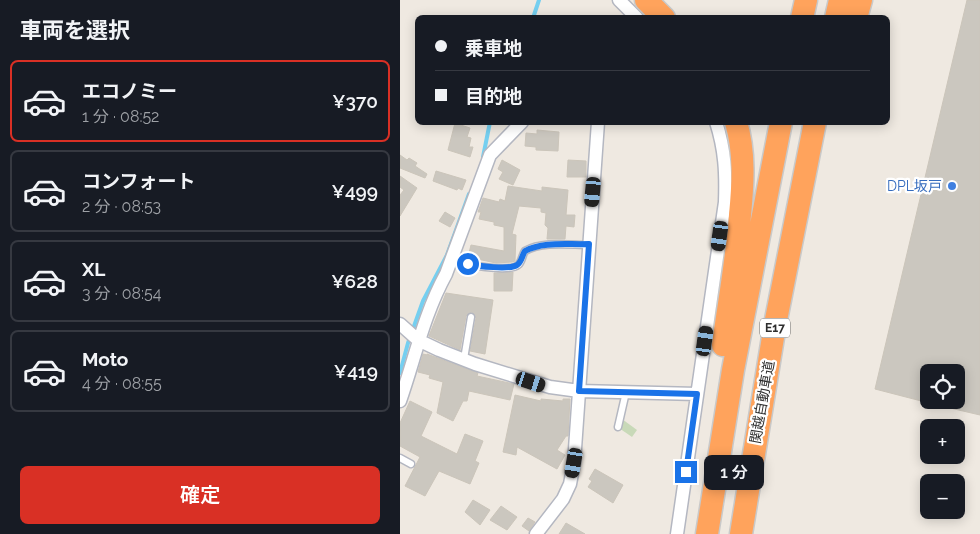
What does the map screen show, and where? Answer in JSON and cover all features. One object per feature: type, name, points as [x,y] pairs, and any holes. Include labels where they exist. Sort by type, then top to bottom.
[{"type":"highway","points":[[803,15],[806,0]]},
{"type":"highway","points":[[837,15],[840,0]]},
{"type":"highway","points":[[857,15],[861,0]]},
{"type":"highway","points":[[708,527],[707,492],[714,421],[738,246],[742,191],[743,161],[737,125]]},
{"type":"highway","name":"E17","points":[[708,527],[733,370],[780,125]]},
{"type":"highway","name":"関越自動車道","points":[[741,534],[758,420],[814,125]]},
{"type":"highway","points":[[791,241],[824,125]]},
{"type":"street","points":[[619,0],[637,13]]},
{"type":"street","points":[[400,402],[415,337],[451,261],[490,155],[519,125]]},
{"type":"street","points":[[536,534],[563,500],[570,484],[574,463],[598,125]]},
{"type":"street","points":[[677,534],[724,202],[725,158],[717,125]]},
{"type":"street","points":[[400,324],[415,337],[464,360],[550,387],[579,391],[697,394]]},
{"type":"lane","points":[[451,261],[485,268],[515,267],[520,263],[525,251],[531,247],[589,244]]},
{"type":"lane","points":[[464,360],[471,317]]},
{"type":"lane","points":[[618,427],[626,391]]},
{"type":"lane","points":[[400,458],[411,464]]},
{"type":"green space","points":[[622,419],[637,430],[632,437],[619,428]]},
{"type":"building","name":"DPL坂戸","points":[[967,0],[980,0],[980,415],[954,409],[965,409],[965,364],[920,364],[920,401],[875,389]]},
{"type":"building","points":[[454,125],[470,128],[467,137],[471,138],[469,147],[473,147],[470,157],[448,150]]},
{"type":"building","points":[[537,130],[559,132],[558,151],[536,150],[536,147],[525,146],[526,133],[537,134]]},
{"type":"building","points":[[400,155],[407,160],[409,158],[417,163],[415,166],[427,174],[425,178],[400,168]]},
{"type":"building","points":[[502,160],[520,170],[513,185],[499,179],[503,172],[498,169]]},
{"type":"building","points":[[568,160],[586,161],[586,177],[567,177]]},
{"type":"building","points":[[436,171],[466,180],[462,190],[433,181]]},
{"type":"building","points":[[400,176],[417,188],[400,216],[400,195],[404,190],[400,187]]},
{"type":"building","points":[[508,186],[542,191],[542,187],[568,190],[566,215],[575,215],[574,227],[566,226],[565,239],[547,239],[546,213],[541,212],[541,208],[519,206],[512,234],[516,235],[515,261],[496,263],[468,257],[471,245],[504,251],[504,227],[494,225],[494,222],[479,219],[481,212],[478,212],[483,198],[499,202],[500,199],[505,201]]},
{"type":"building","points":[[445,212],[455,218],[450,227],[439,221]]},
{"type":"building","points":[[513,272],[512,291],[494,291],[494,273]]},
{"type":"building","points":[[446,293],[493,300],[485,354],[470,351],[476,318],[472,312],[466,316],[460,350],[429,336]]},
{"type":"building","points":[[423,354],[478,373],[477,376],[514,384],[510,400],[469,391],[467,401],[463,401],[453,421],[437,413],[443,382],[429,378],[430,375],[418,372]]},
{"type":"building","points":[[515,395],[541,401],[541,399],[563,401],[563,399],[570,399],[568,436],[566,436],[557,450],[565,455],[557,469],[517,447],[516,455],[503,452]]},
{"type":"building","points":[[410,401],[432,412],[421,436],[457,454],[465,434],[483,441],[475,461],[479,463],[470,484],[439,471],[425,496],[405,486],[420,457],[400,446],[400,423]]},
{"type":"building","points":[[595,469],[623,485],[613,503],[588,487],[592,481],[589,479]]},
{"type":"building","points":[[473,500],[490,510],[480,525],[465,512]]},
{"type":"building","points":[[501,506],[517,517],[507,530],[490,520]]},
{"type":"building","points":[[528,518],[535,522],[529,531],[522,526]]},
{"type":"building","points":[[566,523],[585,534],[559,534]]},
{"type":"waterway","points":[[534,15],[539,0]]},
{"type":"waterway","points":[[483,157],[489,125]]},
{"type":"waterway","points":[[400,373],[408,343],[423,301],[447,255],[469,194]]},
{"type":"place","name":"DPL坂戸","points":[[952,186]]},
{"type":"route","points":[[468,264],[485,268],[515,267],[520,263],[522,254],[531,247],[589,244],[579,391],[697,394],[686,472]]}]
